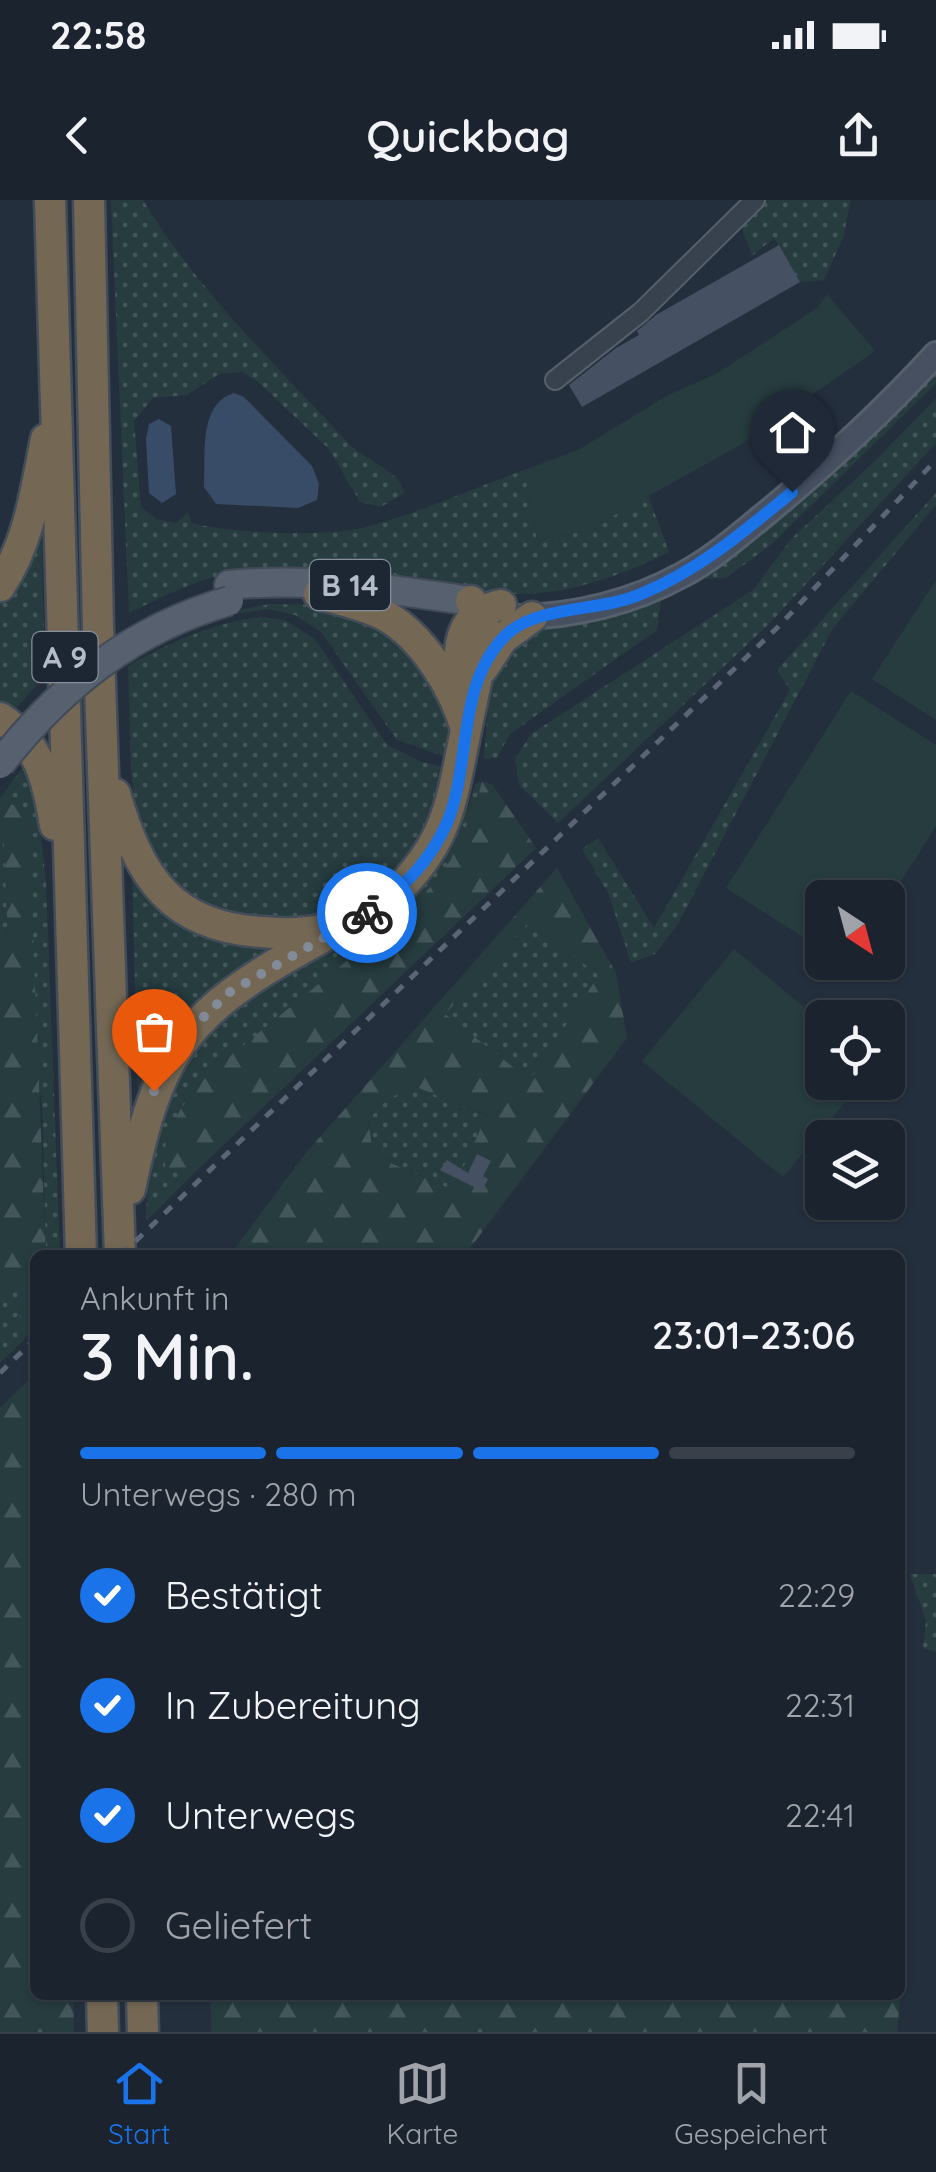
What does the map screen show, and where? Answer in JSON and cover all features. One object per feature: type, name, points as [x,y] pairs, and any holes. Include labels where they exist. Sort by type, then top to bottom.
[{"type":"highway","name":"A 9","points":[[50,200],[80,1250]]},
{"type":"highway","name":"A 9","points":[[89,200],[119,1250]]},
{"type":"highway","points":[[0,586],[18,555],[28,526],[56,387]]},
{"type":"highway","points":[[319,594],[368,608],[407,633],[430,659],[462,717]]},
{"type":"highway","points":[[478,676],[484,637],[482,610]]},
{"type":"highway","points":[[119,1250],[145,1120],[171,1058],[192,1028],[230,992],[369,913],[408,881],[436,843],[452,805],[462,717],[462,636],[482,610]]},
{"type":"highway","points":[[462,717],[478,676],[502,638],[532,617]]},
{"type":"highway","points":[[0,718],[32,747],[44,769],[73,927]]},
{"type":"highway","points":[[104,755],[132,843],[156,886],[180,909],[210,924],[242,931],[292,934],[348,924]]},
{"type":"highway","points":[[102,2000],[103,2032]]},
{"type":"highway","points":[[142,2000],[144,2032]]},
{"type":"main road","points":[[482,610],[576,598],[623,586],[698,548],[836,441],[936,341]]},
{"type":"main road","points":[[319,594],[532,617],[637,596],[684,574],[792,492],[892,401],[936,354]]},
{"type":"main road","name":"B 14","points":[[0,742],[51,685],[118,630],[175,600],[280,581],[328,583],[482,610]]},
{"type":"main road","name":"B 14","points":[[0,764],[58,698],[109,656],[162,626],[229,593],[319,594]]},
{"type":"street","points":[[555,380],[641,312],[755,200]]},
{"type":"green space","points":[[111,200],[143,200],[188,265],[239,326],[348,443],[396,478],[404,493],[381,507],[360,502],[329,449],[257,381],[242,372],[219,374],[187,395],[153,398],[134,421],[141,507],[156,519],[176,523],[188,512],[191,523],[229,529],[276,533],[345,531],[403,516],[524,470],[537,540],[586,531],[648,495],[669,552],[606,578],[539,593],[462,591],[306,571],[228,574],[190,585],[129,613]]},
{"type":"green space","points":[[762,200],[851,200],[843,238],[824,280],[800,282],[774,238],[752,256],[739,221]]},
{"type":"green space","points":[[827,294],[875,351],[740,445],[586,531],[537,540],[524,470],[578,450],[668,395],[716,374],[817,308]]},
{"type":"green space","points":[[936,367],[936,383],[772,544],[726,578],[706,579],[705,568]]},
{"type":"green space","points":[[936,398],[936,443],[770,623],[558,823],[519,785],[515,759],[531,734],[753,590],[792,538]]},
{"type":"green space","points":[[936,493],[936,505],[833,628],[678,924],[655,954],[631,963],[608,893],[582,849],[598,838],[654,928],[790,690],[777,670]]},
{"type":"green space","points":[[41,524],[45,676],[12,713],[0,709],[0,603]]},
{"type":"green space","points":[[936,580],[936,720],[872,679]]},
{"type":"green space","points":[[662,594],[657,630],[510,734],[497,758],[484,759],[489,693],[498,658],[534,625],[564,621],[591,624],[613,611]]},
{"type":"green space","points":[[270,604],[333,605],[368,615],[415,651],[452,725],[446,757],[397,740],[321,632],[295,615],[268,609],[229,615]]},
{"type":"green space","points":[[260,617],[285,620],[315,639],[387,745],[422,762],[444,767],[426,838],[381,889],[324,917],[233,921],[168,888],[136,817],[128,666],[191,635]]},
{"type":"green space","points":[[851,691],[936,745],[936,826],[902,880],[805,880],[805,938],[726,888]]},
{"type":"green space","points":[[26,763],[35,786],[46,881],[60,1250],[46,1250],[42,1105],[3,801],[8,942],[0,939],[0,798]]},
{"type":"green space","points":[[482,782],[450,861],[417,904],[374,940],[165,1169],[191,1176],[146,1221],[149,1131],[202,1025],[443,855],[469,806],[475,784]]},
{"type":"green space","points":[[482,782],[492,784],[536,848],[191,1176],[165,1170],[166,1135],[208,1074],[417,904],[450,861]]},
{"type":"green space","points":[[2,801],[28,810],[46,1250],[30,1250],[30,1332],[21,1343],[18,1288],[0,1295],[0,939],[8,941]]},
{"type":"green space","points":[[132,865],[142,883],[299,941],[262,961],[138,1105]]},
{"type":"green space","points":[[557,868],[616,973],[627,1038],[469,1250],[234,1250],[305,1154]],"holes":[[[529,922],[599,975],[530,1080],[445,1014]],[[411,1085],[487,1115],[453,1190],[393,1164],[372,1145],[368,1121],[382,1104]]]},
{"type":"green space","points":[[529,922],[599,975],[531,1081],[445,1014]]},
{"type":"green space","points":[[734,949],[805,1008],[805,1100],[847,1100],[830,1120],[805,1120],[805,1150],[783,1177],[642,1061]]},
{"type":"green space","points":[[411,1085],[488,1116],[453,1190],[394,1164],[372,1145],[368,1120],[382,1104]]},
{"type":"green space","points":[[18,1288],[21,1343],[0,1363],[0,1295]]},
{"type":"green space","points":[[30,1379],[30,2000],[73,2000],[74,2032],[0,2032],[0,1408]]},
{"type":"green space","points":[[910,1574],[936,1574],[936,1652],[923,1648],[926,1621]]},
{"type":"green space","points":[[210,2000],[900,2000],[897,2032],[212,2032]]},
{"type":"water","points":[[234,393],[244,397],[312,466],[319,484],[317,500],[298,508],[216,504],[204,487],[206,432],[214,408]]},
{"type":"water","points":[[159,419],[171,426],[176,494],[162,503],[149,493],[146,439],[149,424]]},
{"type":"building","points":[[779,245],[800,282],[582,407],[569,385],[639,335],[637,331],[656,315]]},
{"type":"building","points":[[477,1154],[491,1161],[483,1176],[488,1179],[482,1191],[440,1170],[447,1160],[468,1173]]},
{"type":"railway","points":[[126,1250],[776,629],[936,460]]},
{"type":"railway","points":[[0,1373],[30,1344]]},
{"type":"way so far","points":[[154,1091],[192,1028],[230,992],[367,913]]},
{"type":"route","points":[[367,913],[408,881],[446,823],[478,676],[502,638],[532,617],[637,596],[684,574],[792,492]]}]
